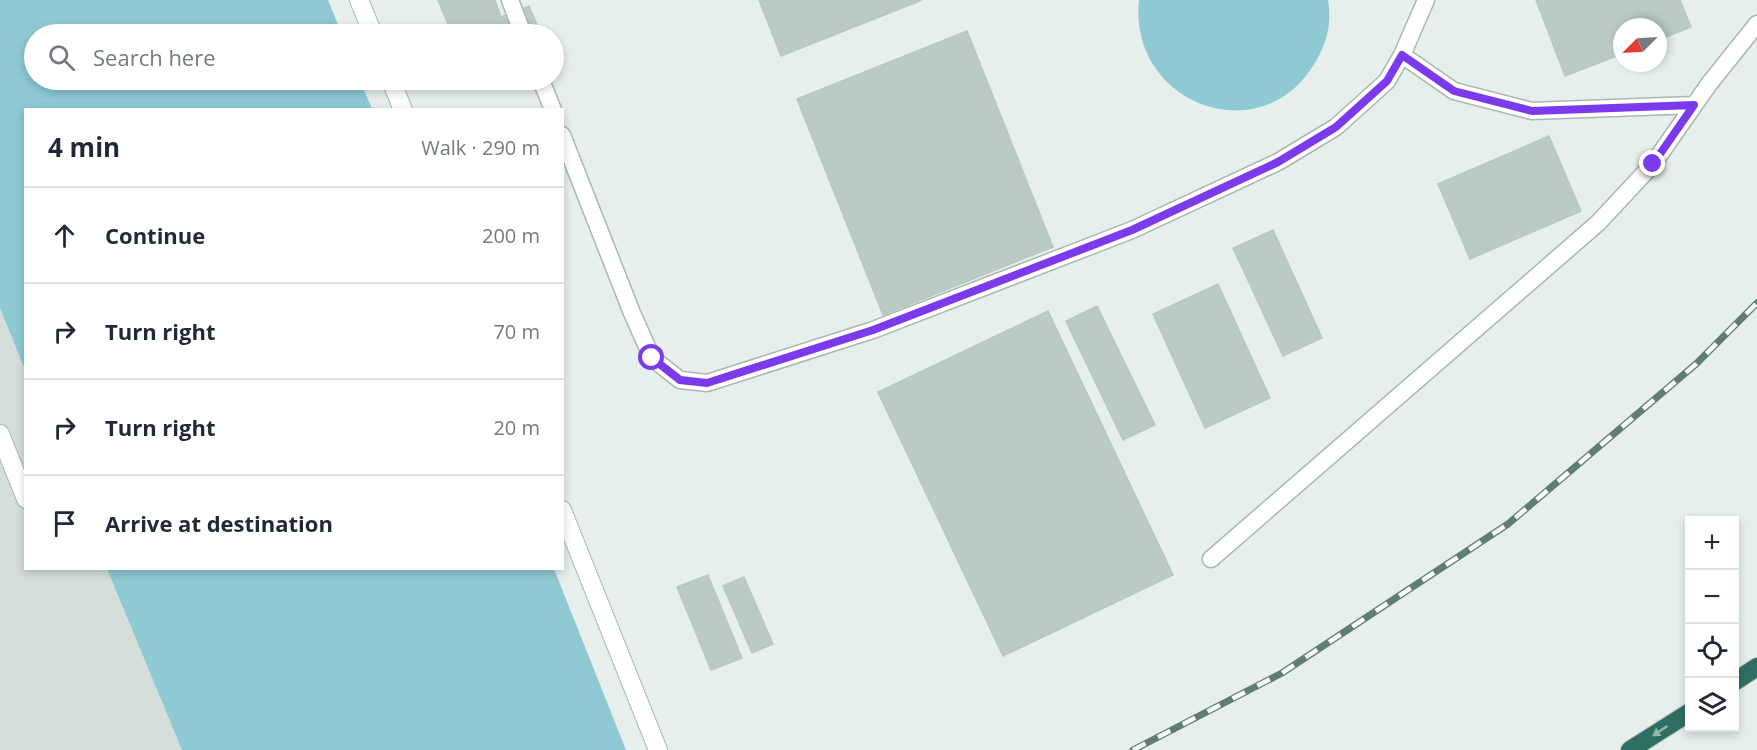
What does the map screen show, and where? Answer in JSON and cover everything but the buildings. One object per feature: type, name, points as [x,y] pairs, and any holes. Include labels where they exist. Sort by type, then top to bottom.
[{"type":"highway","points":[[1739,679],[1757,667]]},
{"type":"highway","points":[[1630,750],[1685,715]]},
{"type":"main road","points":[[359,0],[369,24]]},
{"type":"main road","points":[[395,90],[402,108]]},
{"type":"main road","points":[[0,434],[24,495]]},
{"type":"main road","points":[[564,515],[658,750]]},
{"type":"lane","points":[[510,0],[519,24]]},
{"type":"lane","points":[[564,140],[652,358],[680,380],[707,383],[873,330],[1132,230],[1278,162],[1336,127],[1387,81],[1402,55],[1424,2]]},
{"type":"lane","points":[[1211,559],[1598,223],[1653,164],[1694,105],[1757,24]]},
{"type":"lane","points":[[1402,55],[1454,91],[1532,111],[1694,105]]},
{"type":"lane","points":[[545,90],[552,108]]},
{"type":"shaded area","points":[[0,308],[24,368],[24,570],[107,570],[182,750],[0,750]]},
{"type":"water","points":[[0,0],[328,0],[338,24],[24,24],[24,90],[364,90],[372,108],[24,108],[24,368],[0,308]]},
{"type":"water","points":[[1139,0],[1328,0],[1329,24],[1326,39],[1316,61],[1293,89],[1265,105],[1234,110],[1204,105],[1176,90],[1155,67],[1141,37]]},
{"type":"water","points":[[107,570],[554,570],[626,750],[182,750]]},
{"type":"railway","points":[[1133,750],[1282,673],[1508,524],[1696,364],[1757,303]]},
{"type":"route","points":[[652,358],[680,380],[707,383],[873,330],[1132,230],[1278,162],[1336,127],[1387,81],[1402,55],[1454,91],[1532,111],[1694,105],[1653,164]]}]
